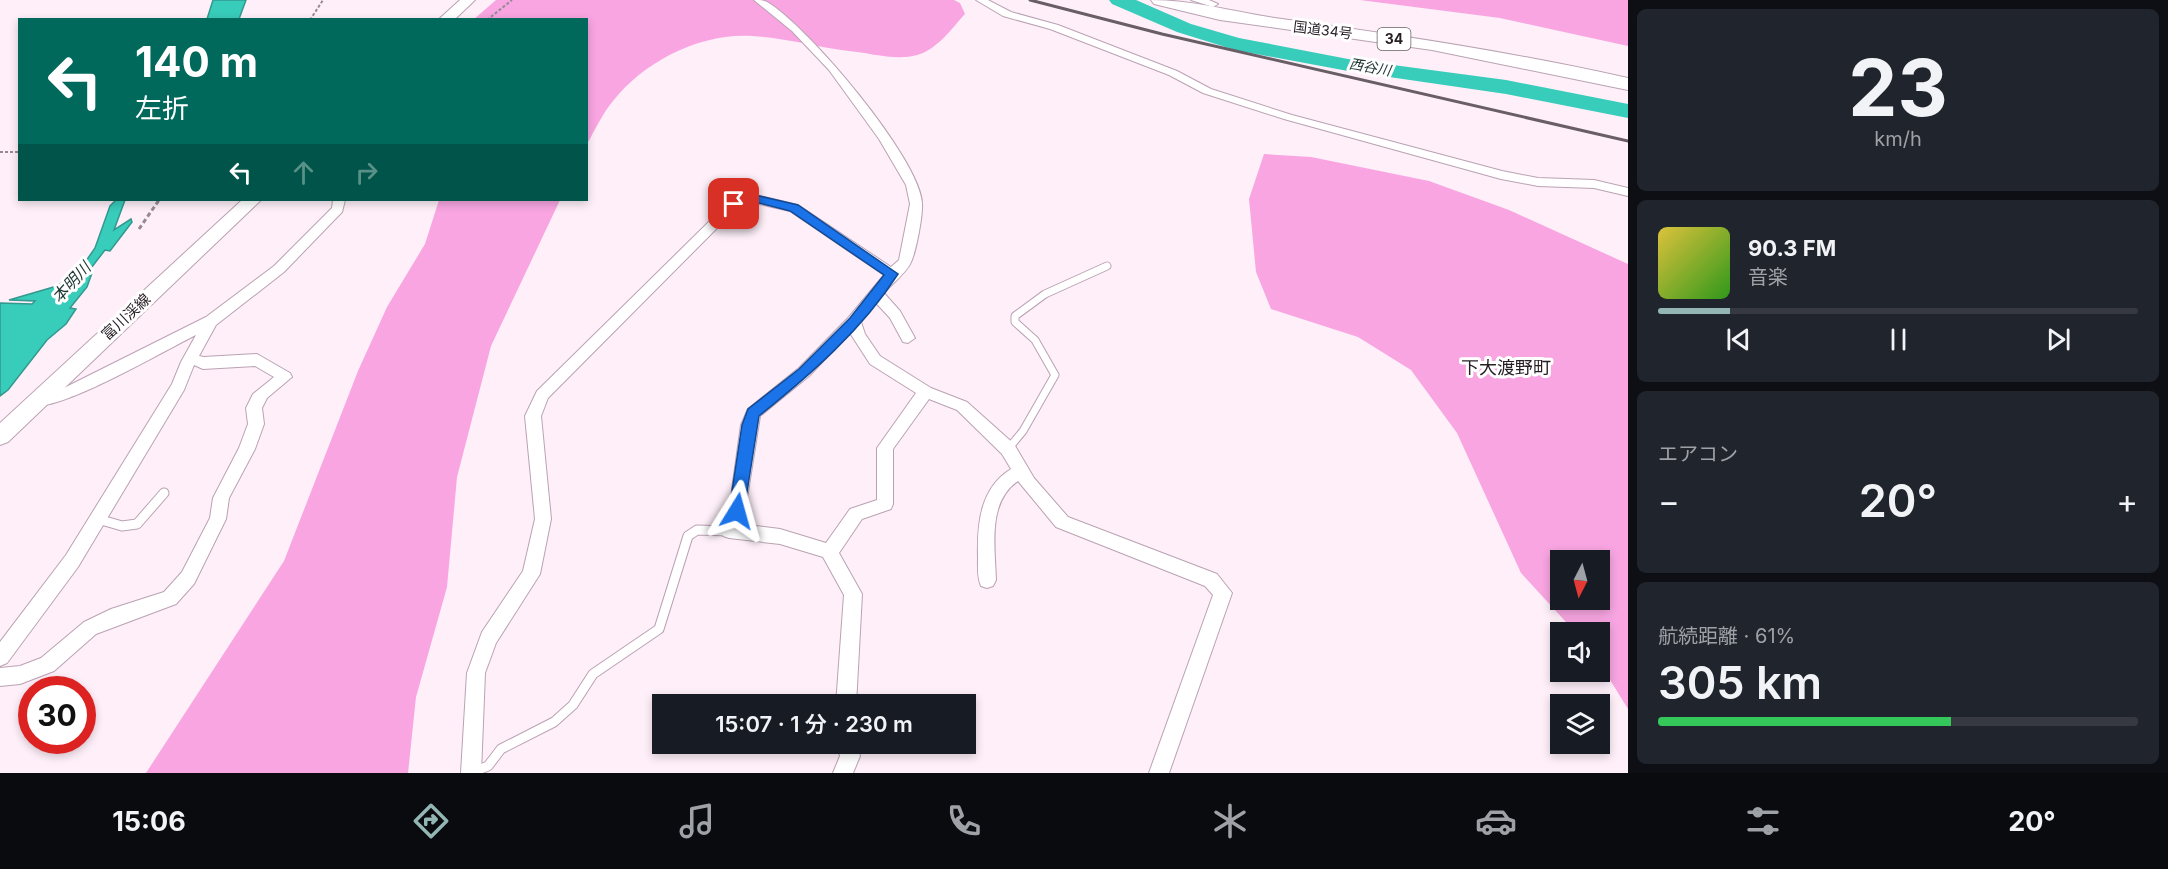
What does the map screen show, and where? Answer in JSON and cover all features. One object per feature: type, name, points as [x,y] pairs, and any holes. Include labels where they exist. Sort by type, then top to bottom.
[{"type":"highway","name":"国道34号","points":[[1160,0],[1284,25],[1403,40],[1527,62],[1628,84]]},
{"type":"main road","points":[[447,18],[468,0]]},
{"type":"main road","name":"富川渓線","points":[[0,435],[251,201]]},
{"type":"street","points":[[759,0],[796,29],[833,68],[884,138],[912,185],[916,204],[905,262],[892,274],[854,321],[804,372],[753,413],[749,425],[737,511],[729,531],[772,533],[805,542],[829,552],[854,594],[847,694]]},
{"type":"street","points":[[981,0],[1007,14],[1054,27],[1173,73],[1207,91],[1288,117],[1501,175],[1538,182],[1594,183],[1628,192]]},
{"type":"street","points":[[1197,0],[1212,4]]},
{"type":"street","points":[[471,773],[476,673],[489,638],[531,574],[543,519],[533,416],[542,395],[734,204],[755,199],[794,208],[892,274]]},
{"type":"street","points":[[36,401],[61,396],[211,321],[279,269],[338,209],[339,201]]},
{"type":"street","points":[[876,293],[895,315],[908,338]]},
{"type":"street","points":[[0,657],[72,561],[179,386],[190,358],[211,321]]},
{"type":"street","points":[[854,321],[858,334],[875,360],[926,392],[962,406],[1008,449],[1021,471],[1062,522],[1211,580],[1223,593],[1159,773]]},
{"type":"street","points":[[0,677],[20,675],[46,664],[90,628],[111,618],[170,598],[188,578],[218,519],[221,498],[247,448],[256,424],[254,408],[261,393],[285,377],[257,360],[203,363],[190,358]]},
{"type":"street","points":[[829,552],[856,514],[885,504],[885,448],[926,392]]},
{"type":"street","points":[[987,580],[987,533],[990,505],[1002,484],[1021,471]]},
{"type":"street","points":[[843,773],[850,754]]},
{"type":"lane","points":[[1008,449],[1023,431],[1055,375],[1035,340],[1015,322],[1015,316],[1045,294],[1107,266]]},
{"type":"lane","points":[[98,519],[125,529],[139,524],[164,493]]},
{"type":"lane","points":[[471,773],[488,766],[501,748],[554,722],[573,705],[593,674],[659,629],[688,536],[697,530],[729,531]]},
{"type":"path","points":[[311,18],[323,0]]},
{"type":"path","points":[[490,18],[512,0]]},
{"type":"path","points":[[0,152],[18,152]]},
{"type":"path","points":[[139,229],[158,201]]},
{"type":"shaded area","points":[[496,0],[954,0],[960,3],[965,14],[944,38],[931,48],[909,57],[883,56],[753,36],[734,36],[694,44],[657,62],[641,73],[605,111],[588,142],[588,18],[475,18]]},
{"type":"shaded area","points":[[1360,0],[1628,0],[1628,46],[1500,18]]},
{"type":"shaded area","points":[[1264,154],[1311,157],[1429,181],[1509,210],[1628,264],[1628,709],[1610,680],[1610,622],[1566,622],[1555,610],[1610,610],[1610,550],[1550,550],[1550,605],[1521,573],[1457,433],[1411,370],[1358,337],[1271,309],[1256,272],[1249,199]]},
{"type":"shaded area","points":[[439,201],[560,201],[491,346],[457,477],[447,587],[416,697],[408,773],[146,773],[284,561],[358,371],[387,307],[425,244]]},
{"type":"water","points":[[213,0],[246,0],[239,18],[207,18]]},
{"type":"water","name":"本明川","points":[[115,201],[125,201],[114,230],[131,219],[132,222],[110,251],[105,250],[88,272],[92,273],[87,287],[70,308],[76,309],[66,324],[47,340],[8,390],[0,396],[0,303],[32,304],[35,301],[9,300],[57,286],[79,271],[95,248],[110,206]]},
{"type":"waterway","name":"西谷川","points":[[1119,0],[1184,28],[1235,44],[1348,65],[1506,87],[1628,111]]},
{"type":"railway","points":[[1030,0],[1162,34],[1628,141]]},
{"type":"district","name":"下大渡野町","points":[[1506,368]]},
{"type":"route","points":[[734,204],[755,199],[778,202],[794,208],[892,274],[854,321],[804,372],[753,413],[749,425],[737,511]]}]
